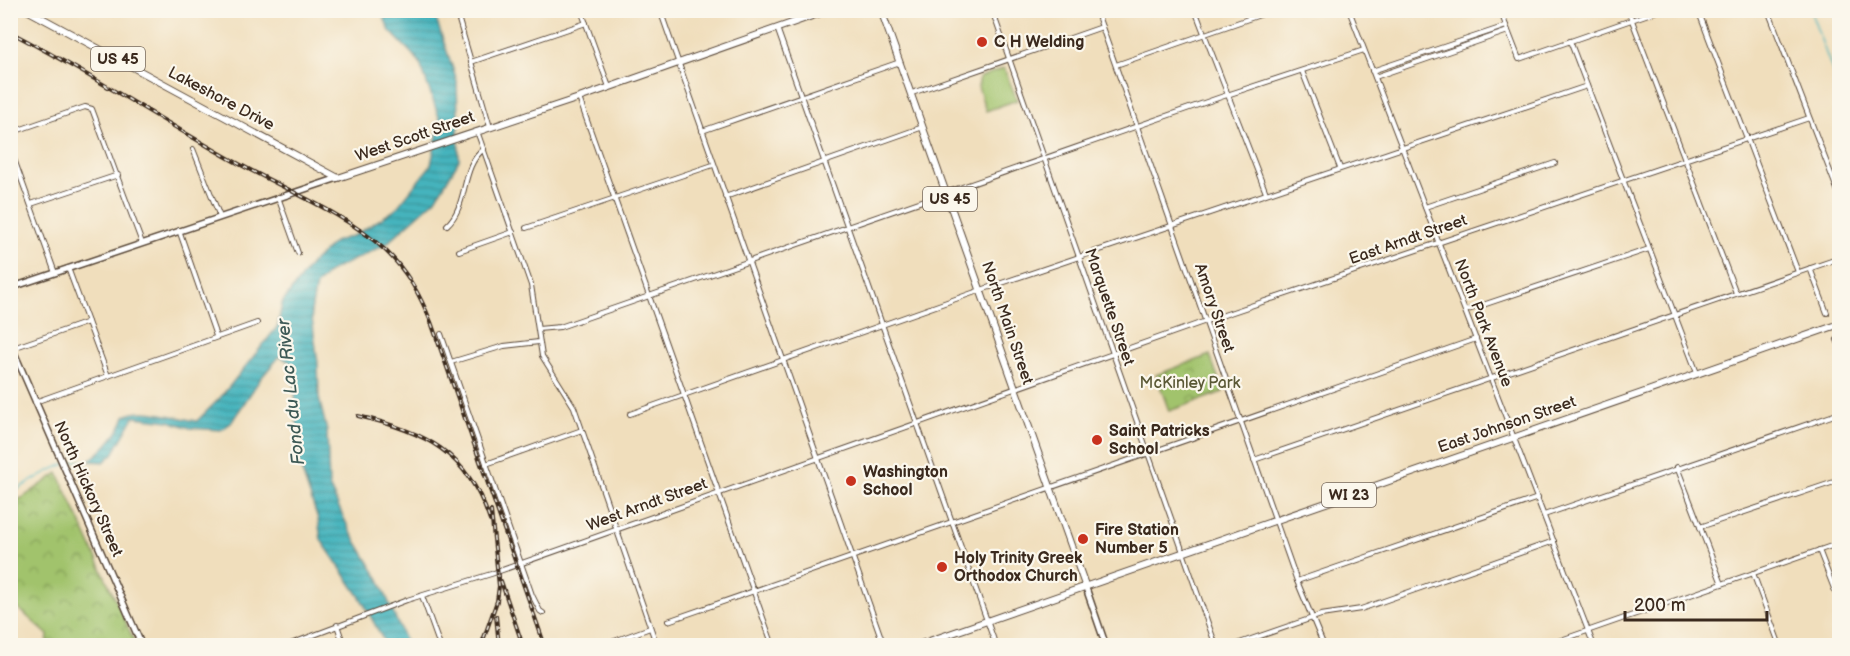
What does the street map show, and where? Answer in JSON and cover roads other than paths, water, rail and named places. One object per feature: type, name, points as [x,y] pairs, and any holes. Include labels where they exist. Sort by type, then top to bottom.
[{"type":"main road","name":"Lakeshore Drive","points":[[27,10],[338,178]]},
{"type":"main road","name":"West Scott Street","points":[[10,288],[579,98],[829,10]]},
{"type":"main road","name":"North Main Street","points":[[882,10],[1106,645]]},
{"type":"main road","name":"East Johnson Street","points":[[1183,553],[1839,324]]},
{"type":"main road","name":"North Hickory Street","points":[[12,345],[142,645]]},
{"type":"main road","name":"WI 23","points":[[1085,585],[1183,553]]},
{"type":"main road","points":[[915,645],[1085,585]]},
{"type":"street","points":[[456,10],[490,127]]},
{"type":"street","points":[[581,10],[609,87]]},
{"type":"street","points":[[660,10],[851,557],[884,645]]},
{"type":"street","name":"Marquette Street","points":[[992,10],[1216,645]]},
{"type":"street","name":"Amory Street","points":[[1096,10],[1297,581],[1324,645]]},
{"type":"street","points":[[1195,10],[1266,193]]},
{"type":"street","points":[[1116,65],[1274,10]]},
{"type":"street","name":"North Park Avenue","points":[[1348,10],[1594,645]]},
{"type":"street","points":[[1500,10],[1519,59],[1660,10]]},
{"type":"street","points":[[1628,10],[1736,293]]},
{"type":"street","points":[[1698,10],[1798,272]]},
{"type":"street","points":[[1768,10],[1839,197]]},
{"type":"street","points":[[471,62],[586,23]]},
{"type":"street","points":[[1372,71],[1506,26]]},
{"type":"street","points":[[912,93],[1102,27]]},
{"type":"street","points":[[777,28],[950,522],[996,645]]},
{"type":"street","points":[[1374,77],[1508,31]]},
{"type":"street","points":[[1570,41],[1697,374]]},
{"type":"street","points":[[538,329],[560,327],[1137,126],[1364,50]]},
{"type":"street","points":[[702,132],[900,61]]},
{"type":"street","points":[[1302,70],[1340,168]]},
{"type":"street","points":[[630,414],[981,290],[1587,86]]},
{"type":"street","points":[[579,98],[773,645]]},
{"type":"street","points":[[10,133],[85,107],[91,108],[142,244]]},
{"type":"street","name":"East Arndt Street","points":[[1016,389],[1206,321],[1809,118]]},
{"type":"street","points":[[725,197],[924,127]]},
{"type":"street","points":[[477,131],[534,294],[539,342],[545,363],[574,408],[657,645]]},
{"type":"street","points":[[10,148],[55,273]]},
{"type":"street","points":[[194,149],[220,217]]},
{"type":"street","points":[[447,225],[459,208],[476,155],[484,149]]},
{"type":"street","points":[[1425,207],[1555,163]]},
{"type":"street","points":[[526,228],[713,165]]},
{"type":"street","points":[[31,204],[118,175]]},
{"type":"street","points":[[278,197],[298,253]]},
{"type":"street","points":[[179,230],[216,336]]},
{"type":"street","points":[[459,251],[513,232]]},
{"type":"street","points":[[1465,311],[1650,248]]},
{"type":"street","points":[[1254,460],[1839,258]]},
{"type":"street","points":[[68,268],[108,376]]},
{"type":"street","points":[[1810,268],[1827,313]]},
{"type":"street","points":[[12,345],[88,322]]},
{"type":"street","points":[[35,402],[258,323]]},
{"type":"street","points":[[441,334],[537,607],[543,613]]},
{"type":"street","points":[[668,621],[754,593],[1147,452],[1476,339]]},
{"type":"street","points":[[1837,340],[1839,346]]},
{"type":"street","points":[[451,362],[504,346],[539,342]]},
{"type":"street","name":"West Arndt Street","points":[[285,645],[407,600],[521,563],[1016,389]]},
{"type":"street","points":[[1544,514],[1839,413]]},
{"type":"street","points":[[486,464],[582,430]]},
{"type":"street","points":[[1677,467],[1722,584]]},
{"type":"street","points":[[1700,527],[1839,480]]},
{"type":"street","points":[[1297,581],[1538,498]]},
{"type":"street","points":[[1231,645],[1312,617],[1361,609],[1554,541]]},
{"type":"street","points":[[1544,645],[1839,543]]},
{"type":"street","points":[[1820,550],[1839,604]]},
{"type":"street","points":[[1753,573],[1779,645]]},
{"type":"street","points":[[422,596],[440,645]]},
{"type":"street","points":[[337,626],[344,645]]},
{"type":"street","points":[[601,645],[650,627]]},
{"type":"water","points":[[381,11],[431,11],[436,19],[457,81],[459,160],[436,199],[386,244],[329,272],[316,286],[311,311],[318,363],[319,398],[327,431],[329,486],[350,531],[379,579],[407,645],[386,645],[360,597],[321,540],[318,519],[299,463],[294,374],[291,363],[280,356],[261,378],[231,423],[221,430],[190,428],[169,421],[134,417],[113,454],[104,462],[87,461],[110,442],[125,416],[133,413],[151,412],[197,421],[220,398],[278,326],[282,303],[311,264],[334,242],[355,235],[395,210],[431,165],[440,120],[419,61],[390,31]]},
{"type":"waterway","points":[[1810,10],[1840,91]]},
{"type":"waterway","points":[[10,494],[58,467],[78,461],[87,461]]},
{"type":"railway","points":[[10,32],[232,160],[332,212],[369,237],[400,266],[422,302],[431,322],[545,646]]},
{"type":"railway","points":[[358,416],[403,429],[440,448],[456,461],[469,478],[481,497],[490,521]]},
{"type":"railway","points":[[481,646],[497,601],[499,586],[491,511]]},
{"type":"railway","points":[[501,581],[523,646]]},
{"type":"railway","points":[[496,616],[499,646]]},
{"type":"place","name":"C H Welding","points":[[982,42]]},
{"type":"place","name":"Saint Patricks School","points":[[1097,440]]},
{"type":"place","name":"Washington School","points":[[851,481]]},
{"type":"place","name":"Fire Station Number 5","points":[[1083,539]]},
{"type":"place","name":"Holy Trinity Greek Orthodox Church","points":[[942,567]]},
{"type":"park label","name":"McKinley Park","points":[[1190,383]]},
{"type":"water label","name":"Fond du Lac River","points":[[291,392]]}]
